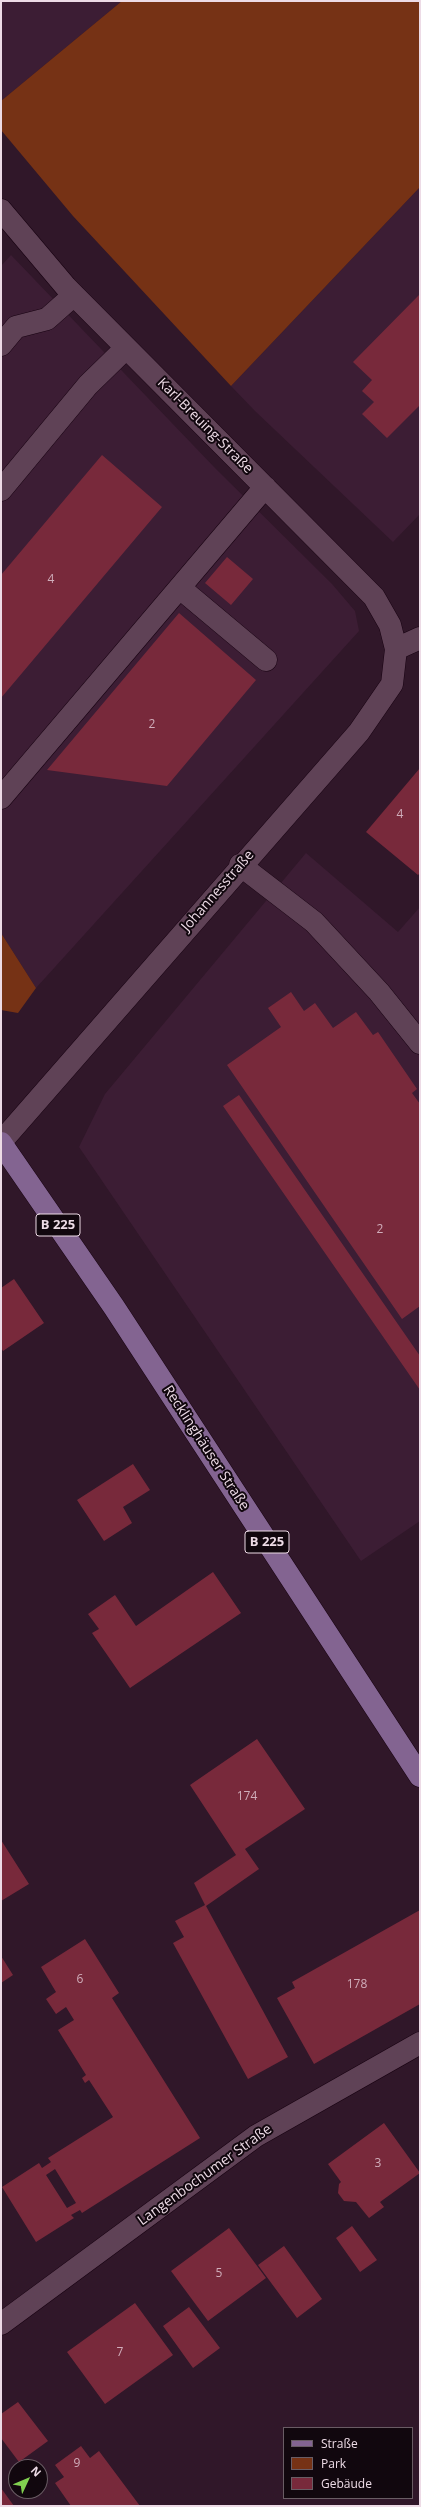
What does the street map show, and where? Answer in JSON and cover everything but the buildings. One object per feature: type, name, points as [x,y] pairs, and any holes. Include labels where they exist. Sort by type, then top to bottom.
[{"type":"main road","name":"Recklinghäuser Straße","points":[[1,1143],[114,1307],[420,1776]]},
{"type":"street","name":"Karl-Breuing-Straße","points":[[1,210],[74,295],[374,597],[390,625],[396,649]]},
{"type":"street","points":[[1,344],[16,327],[47,320],[74,295]]},
{"type":"street","points":[[1,490],[88,385],[126,348]]},
{"type":"street","points":[[1,798],[266,487]]},
{"type":"street","points":[[180,588],[266,660]]},
{"type":"street","points":[[396,649],[420,638]]},
{"type":"street","name":"Johannesstraße","points":[[1,1143],[240,865],[359,732],[392,684],[396,649]]},
{"type":"street","points":[[240,865],[314,922],[379,992],[420,1043]]},
{"type":"street","name":"Langenbochumer Straße","points":[[1,2324],[256,2136],[420,2043]]},
{"type":"shaded area","points":[[1,1],[122,1],[1,101]]},
{"type":"shaded area","points":[[420,187],[420,514],[393,542],[255,411],[231,386]]},
{"type":"shaded area","points":[[11,255],[215,468],[332,584],[355,611],[359,631],[36,988],[1,933],[1,266]]},
{"type":"shaded area","points":[[306,853],[398,932],[420,907],[420,1521],[361,1561],[79,1147],[105,1094]]},
{"type":"green space","points":[[122,1],[420,1],[420,187],[231,386],[73,216],[1,130],[1,101]]},
{"type":"green space","points":[[1,933],[36,988],[18,1013],[1,1010]]}]
